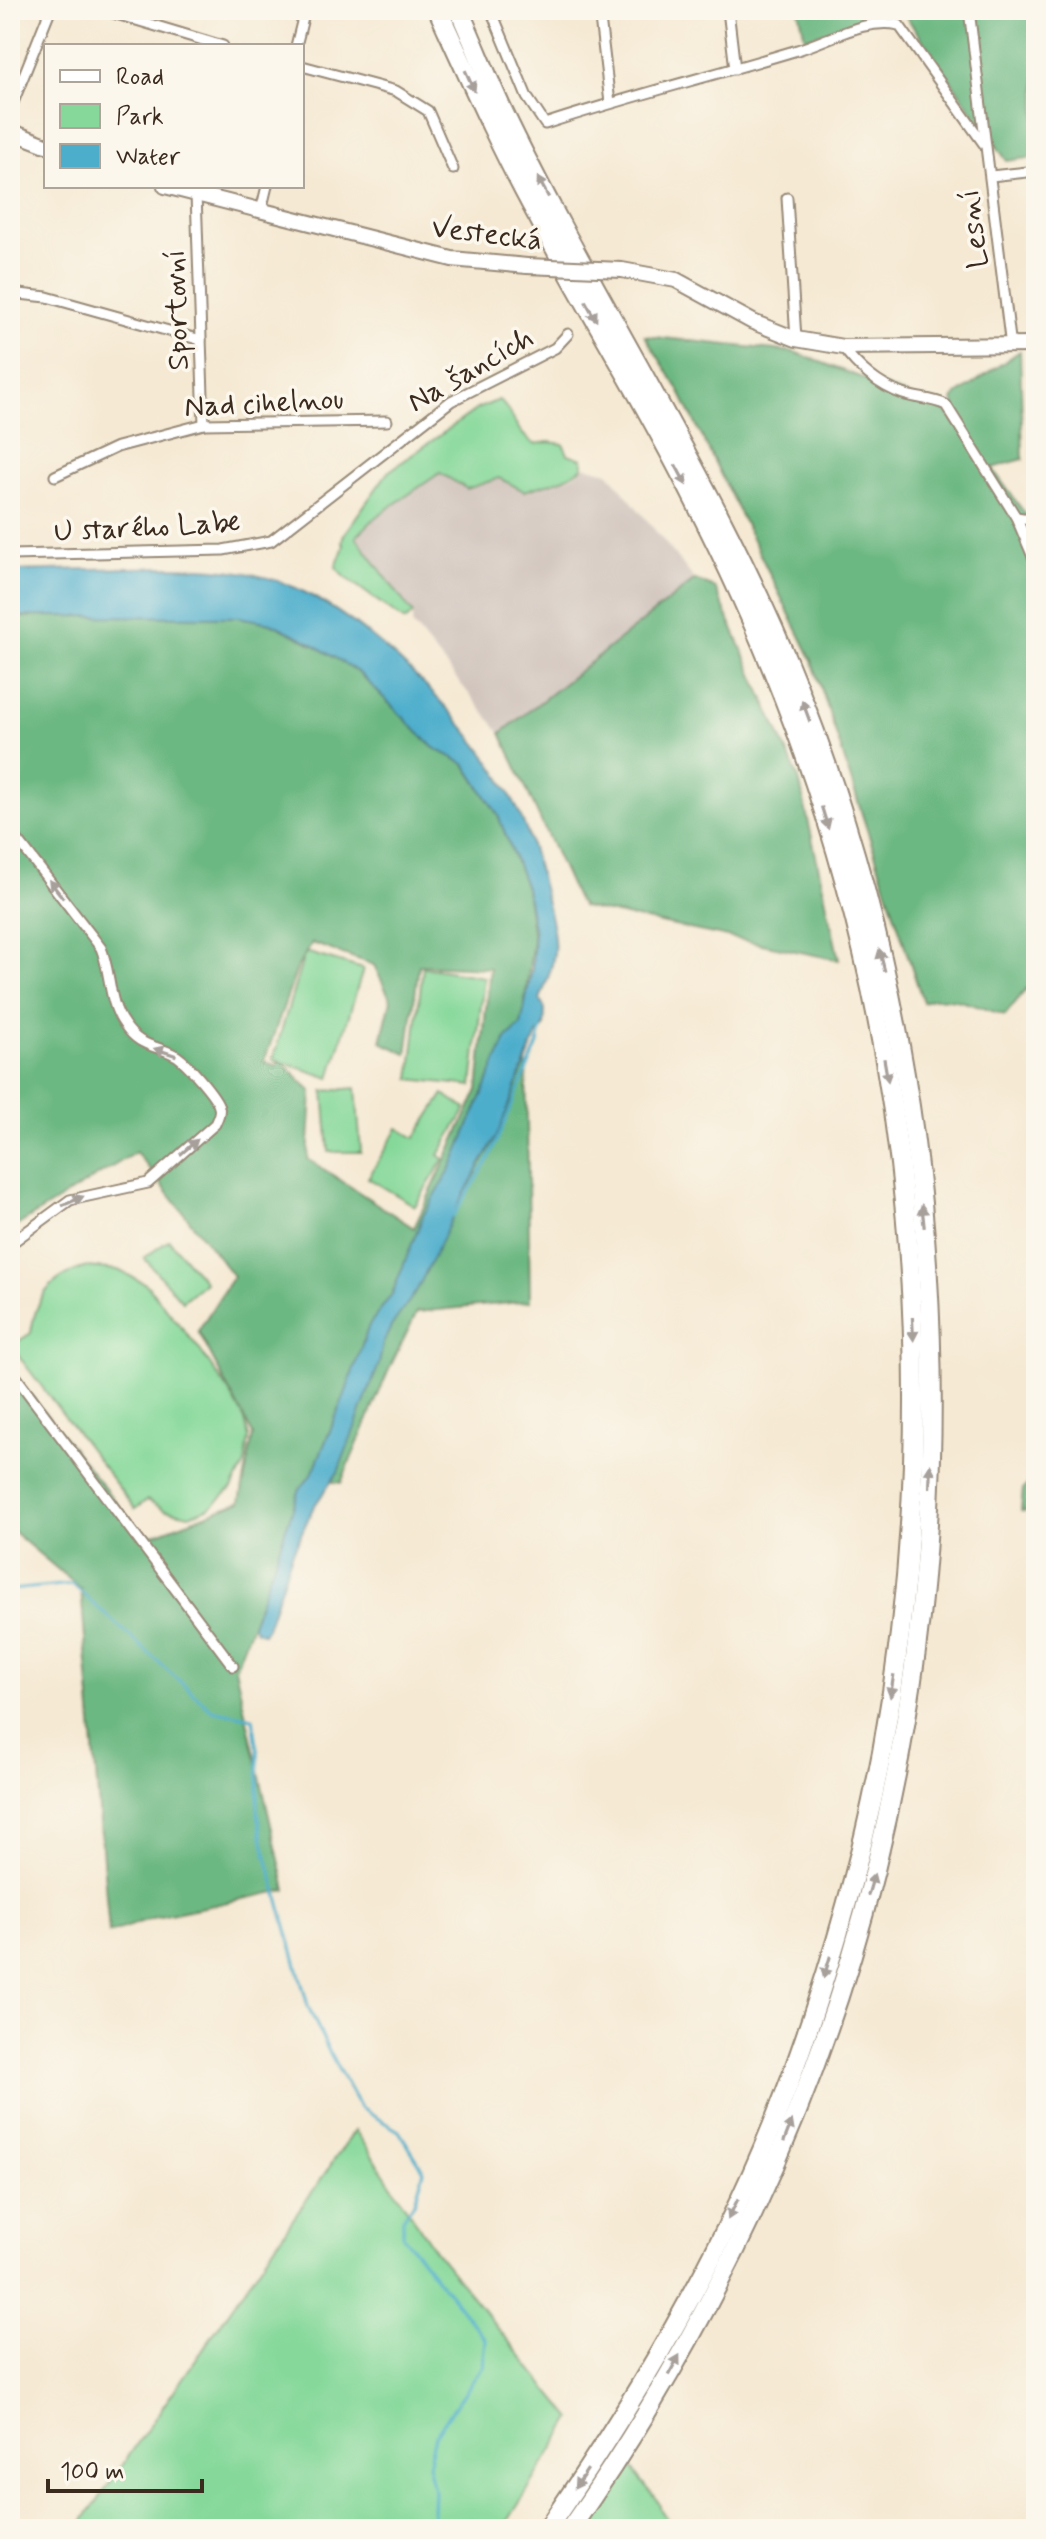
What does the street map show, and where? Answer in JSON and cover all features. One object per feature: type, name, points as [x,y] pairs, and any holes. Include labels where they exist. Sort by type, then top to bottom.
[{"type":"highway","points":[[438,10],[519,183],[639,380]]},
{"type":"highway","points":[[459,10],[502,109],[639,380],[739,552],[799,690],[850,840],[887,982],[912,1126],[925,1239],[931,1346],[931,1416],[911,1610],[882,1754],[827,1968],[798,2057],[755,2165],[707,2265],[680,2318],[614,2428],[547,2529]]},
{"type":"highway","points":[[570,2529],[664,2383],[730,2261],[769,2181],[812,2068],[844,1976],[874,1874],[897,1773],[911,1686],[911,1610]]},
{"type":"street","points":[[10,110],[50,10]]},
{"type":"street","points":[[103,10],[216,44]]},
{"type":"street","points":[[296,44],[305,10]]},
{"type":"street","points":[[491,10],[527,97],[545,124],[886,22],[899,25],[984,144]]},
{"type":"street","points":[[599,10],[610,103]]},
{"type":"street","points":[[728,10],[735,69]]},
{"type":"street","name":"Lesní","points":[[969,10],[1011,347]]},
{"type":"street","points":[[304,67],[396,91],[428,111],[453,169]]},
{"type":"street","points":[[964,116],[973,117],[982,113]]},
{"type":"street","points":[[10,131],[44,144]]},
{"type":"street","points":[[991,176],[1036,171]]},
{"type":"street","name":"Vestecká","points":[[173,188],[452,259],[622,270],[676,280],[753,322],[796,339],[843,347],[1036,345]]},
{"type":"street","points":[[261,211],[267,188]]},
{"type":"street","name":"Sportovní","points":[[196,194],[204,424]]},
{"type":"street","points":[[787,198],[796,339]]},
{"type":"street","points":[[10,293],[47,297],[201,340]]},
{"type":"street","name":"Na šancích","points":[[394,442],[451,401],[555,348],[568,334]]},
{"type":"street","points":[[843,347],[857,367],[902,394],[946,405],[1016,517],[1036,564]]},
{"type":"street","name":"Nad cihelnou","points":[[55,476],[117,447],[204,424],[387,421]]},
{"type":"street","name":"U starého Labe","points":[[10,555],[223,550],[271,541],[394,442]]},
{"type":"street","points":[[1016,517],[1036,520]]},
{"type":"street","points":[[10,830],[101,948],[110,968],[109,987],[125,1027],[145,1045],[172,1053],[185,1062],[219,1105],[219,1115],[215,1124],[148,1183],[70,1200],[10,1244]]},
{"type":"street","points":[[10,1369],[233,1666]]},
{"type":"shaded area","points":[[583,466],[608,472],[695,580],[501,733],[412,624],[413,614],[356,536],[381,514],[440,473],[467,489],[499,478],[524,491],[569,478]]},
{"type":"green space","points":[[799,10],[1036,10],[1036,157],[1007,161],[905,15],[887,13],[805,38]]},
{"type":"green space","points":[[645,336],[794,352],[944,409],[959,428],[953,398],[1020,351],[1023,459],[992,468],[1036,529],[1033,981],[1005,1015],[952,999],[923,1002],[812,660],[679,390]]},
{"type":"green space","points":[[499,400],[527,439],[534,444],[563,444],[568,454],[582,459],[583,466],[564,478],[524,491],[499,478],[467,489],[440,473],[377,516],[356,537],[413,614],[405,621],[336,567],[344,546],[344,534],[388,472],[477,409]]},
{"type":"green space","points":[[695,580],[715,588],[799,779],[839,960],[583,907],[575,896],[501,733]]},
{"type":"green space","points":[[42,615],[239,617],[271,623],[314,645],[359,673],[434,748],[464,763],[498,815],[526,888],[533,939],[525,999],[530,1301],[417,1312],[341,1483],[308,1479],[235,1668],[286,1890],[155,1917],[109,1933],[81,1589],[10,1529],[10,1369],[144,1538],[240,1502],[253,1435],[198,1331],[233,1276],[136,1152],[10,1230],[10,619]],"holes":[[[312,943],[374,965],[391,1000],[381,1042],[407,1054],[419,965],[490,968],[478,1090],[414,1228],[308,1159],[312,1092],[281,1061],[277,1066],[264,1062],[298,966]]]},
{"type":"green space","points":[[305,952],[363,969],[330,1078],[273,1059]]},
{"type":"green space","points":[[423,967],[484,977],[472,1086],[410,1079]]},
{"type":"green space","points":[[356,1088],[361,1152],[329,1152],[324,1091]]},
{"type":"green space","points":[[444,1094],[466,1109],[439,1155],[444,1159],[415,1206],[368,1178],[398,1128],[415,1138]]},
{"type":"green space","points":[[169,1240],[205,1282],[182,1301],[144,1258]]},
{"type":"green space","points":[[87,1267],[118,1270],[146,1284],[197,1346],[243,1413],[249,1438],[245,1464],[232,1488],[211,1507],[190,1515],[165,1510],[147,1500],[135,1509],[11,1346],[31,1333],[37,1308],[47,1290],[64,1276]]},
{"type":"green space","points":[[1036,1477],[1036,1512],[1021,1511],[1023,1489]]},
{"type":"green space","points":[[355,2130],[436,2252],[572,2419],[503,2529],[78,2529]]},
{"type":"green space","points":[[629,2464],[659,2503],[674,2529],[583,2529]]},
{"type":"water","points":[[171,567],[250,574],[296,588],[355,624],[415,676],[469,734],[514,802],[533,850],[554,942],[551,969],[540,999],[545,1009],[544,1027],[537,1034],[497,1136],[462,1198],[417,1290],[383,1343],[379,1364],[338,1472],[313,1508],[292,1554],[263,1633],[256,1631],[252,1625],[299,1491],[313,1472],[369,1325],[392,1294],[423,1216],[451,1168],[506,1039],[521,1025],[532,968],[534,933],[526,888],[498,815],[465,764],[434,748],[359,673],[308,641],[271,623],[239,617],[10,616],[10,571]]},
{"type":"waterway","points":[[453,1216],[489,1159],[538,1044],[541,1029]]},
{"type":"waterway","points":[[10,1590],[72,1584],[212,1710],[253,1718],[258,1752],[258,1814],[264,1846],[308,2006],[360,2108],[399,2131],[424,2171],[415,2201],[403,2218],[403,2236],[486,2340],[483,2366],[435,2435],[428,2465],[434,2491],[432,2529]]}]
